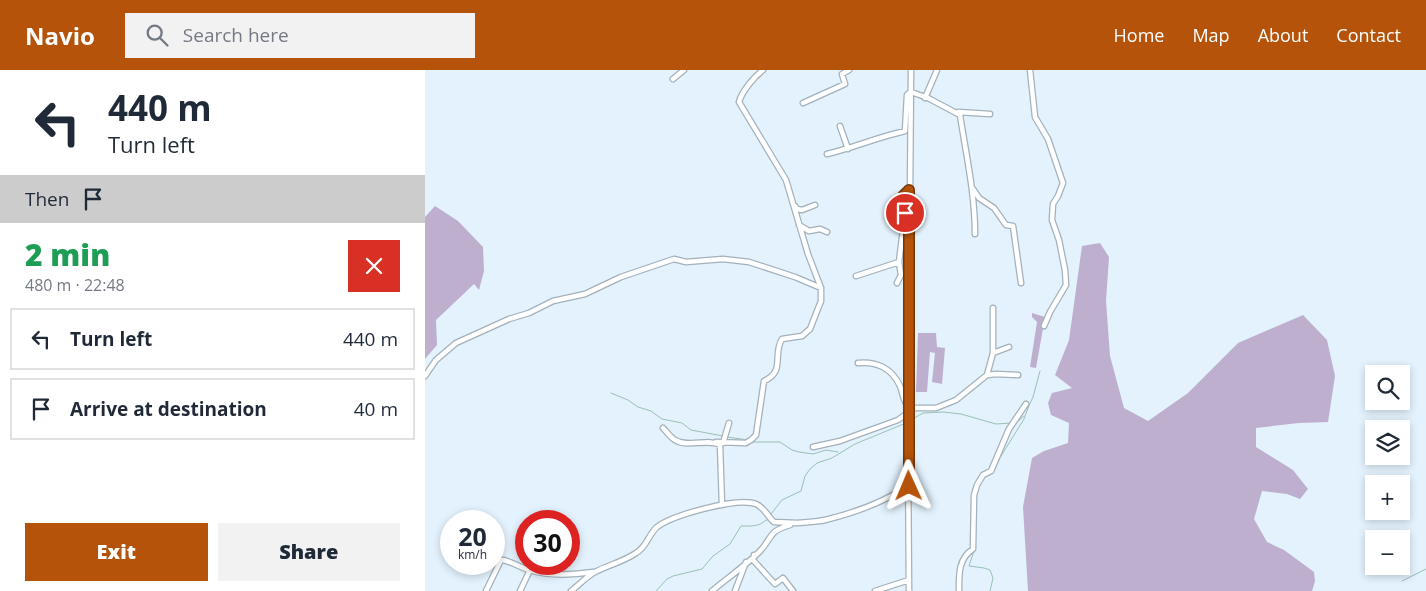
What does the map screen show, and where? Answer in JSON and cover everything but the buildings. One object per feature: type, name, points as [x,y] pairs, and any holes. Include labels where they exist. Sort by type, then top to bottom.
[{"type":"street","points":[[673,79],[684,70]]},
{"type":"street","points":[[803,103],[845,84],[842,74],[849,70]]},
{"type":"street","points":[[909,591],[909,190],[911,70]]},
{"type":"street","points":[[925,98],[937,70]]},
{"type":"street","points":[[1030,70],[1035,117],[1048,139],[1063,183],[1053,204],[1052,220],[1065,270],[1066,285],[1049,312],[1044,326]]},
{"type":"street","points":[[663,428],[675,440],[696,444],[746,443],[750,441],[756,436],[764,381],[772,377],[776,371],[779,344],[782,339],[802,336],[810,329],[821,301],[821,288],[799,226],[786,180],[739,102],[741,95],[760,71]]},
{"type":"street","points":[[910,92],[957,112],[990,114]]},
{"type":"street","points":[[827,154],[878,138],[905,132],[907,96],[910,92]]},
{"type":"street","points":[[957,112],[960,114],[971,185],[975,234]]},
{"type":"street","points":[[840,126],[847,149]]},
{"type":"street","points":[[971,185],[979,198],[994,208],[1006,225],[1013,226],[1021,283]]},
{"type":"street","points":[[897,283],[901,275],[899,262],[905,213],[903,196],[909,190]]},
{"type":"street","points":[[793,203],[797,209],[801,210],[815,205]]},
{"type":"street","points":[[799,226],[809,231],[821,229],[827,232]]},
{"type":"street","points":[[425,376],[436,360],[456,343],[509,318],[529,313],[553,301],[585,294],[621,277],[674,259],[686,262],[723,259],[749,262],[795,277],[821,288]]},
{"type":"street","points":[[856,276],[899,262]]},
{"type":"street","points":[[987,375],[993,353],[993,308]]},
{"type":"street","points":[[993,353],[1009,347]]},
{"type":"street","points":[[858,363],[878,364],[889,370],[897,380],[904,402],[909,408]]},
{"type":"street","points":[[909,408],[936,408],[956,400],[987,375],[1017,375]]},
{"type":"street","points":[[959,591],[961,563],[967,553],[973,549],[974,495],[977,485],[983,476],[991,471],[1009,429],[1027,404]]},
{"type":"street","points":[[813,447],[840,441],[898,420],[906,414],[909,408]]},
{"type":"street","points":[[722,505],[720,443],[729,423]]},
{"type":"street","points":[[712,591],[761,549],[776,529],[798,523],[824,520],[862,508],[894,496],[909,486]]},
{"type":"street","points":[[571,591],[595,572],[625,560],[645,547],[655,529],[661,524],[698,509],[749,502],[768,513],[775,522],[798,523]]},
{"type":"street","points":[[754,555],[753,560],[775,584],[783,578],[793,591]]},
{"type":"street","points":[[486,591],[501,560],[515,564]]},
{"type":"street","points":[[735,591],[747,561]]},
{"type":"street","points":[[580,573],[595,572]]},
{"type":"street","points":[[520,591],[527,575]]},
{"type":"street","points":[[875,591],[909,580]]},
{"type":"shaded area","points":[[435,206],[458,221],[483,247],[484,271],[479,290],[474,284],[436,320],[437,345],[425,359],[425,217]]},
{"type":"shaded area","points":[[1100,243],[1109,257],[1106,301],[1110,356],[1124,408],[1148,421],[1188,393],[1238,343],[1303,315],[1327,340],[1335,376],[1328,422],[1256,428],[1256,447],[1293,470],[1308,489],[1300,499],[1287,494],[1262,491],[1254,519],[1267,542],[1284,550],[1314,572],[1315,581],[1312,591],[1028,591],[1023,507],[1032,458],[1044,451],[1068,443],[1069,423],[1051,415],[1048,403],[1052,393],[1072,388],[1055,375],[1069,340],[1082,246]]},
{"type":"shaded area","points":[[1032,313],[1045,317],[1036,368],[1030,367],[1037,322],[1032,317]]},
{"type":"shaded area","points":[[918,333],[936,333],[937,347],[945,348],[942,384],[932,382],[935,353],[930,352],[927,392],[916,392]]},
{"type":"waterway","points":[[905,339],[906,396]]},
{"type":"waterway","points":[[1028,408],[1040,371]]},
{"type":"waterway","points":[[611,393],[628,400],[638,407],[651,411],[662,419],[682,423],[691,430],[723,436]]},
{"type":"waterway","points":[[993,469],[1024,419],[1028,408]]},
{"type":"waterway","points":[[911,420],[923,413],[943,412],[961,414],[996,424],[1011,423]]},
{"type":"waterway","points":[[1018,421],[1024,416]]},
{"type":"waterway","points":[[771,514],[782,500],[801,491],[805,476],[817,463],[832,458],[855,444],[906,423]]},
{"type":"waterway","points":[[727,437],[748,440]]},
{"type":"waterway","points":[[752,442],[780,442],[792,450],[813,454],[826,450],[838,452]]},
{"type":"waterway","points":[[656,591],[667,579],[673,576],[702,569],[713,556],[730,544],[741,526],[757,525],[769,520]]},
{"type":"waterway","points":[[974,551],[969,566],[990,570],[993,578],[990,591]]},
{"type":"waterway","points":[[1402,581],[1426,569]]},
{"type":"route","points":[[905,213],[903,196],[909,190],[909,486]]}]
